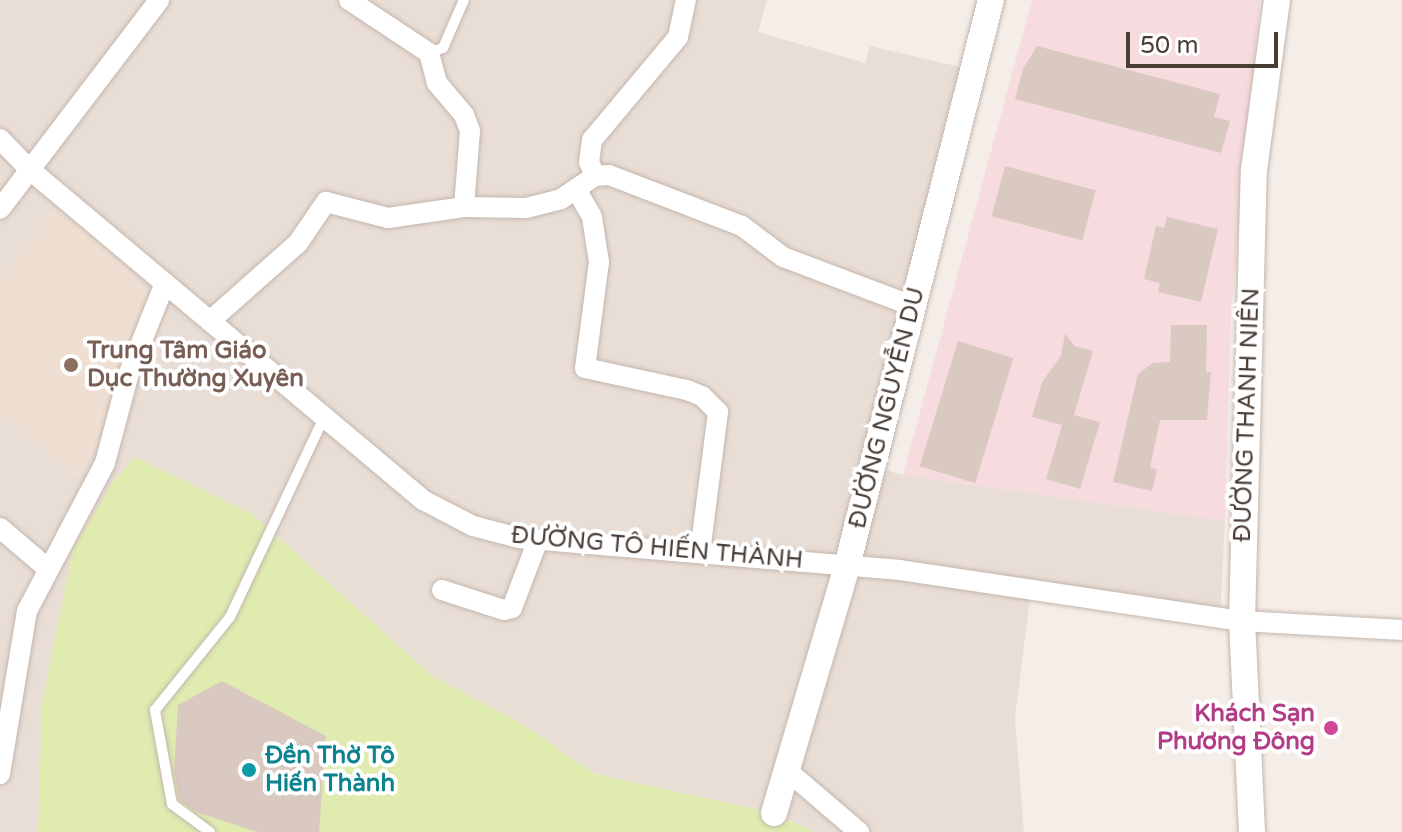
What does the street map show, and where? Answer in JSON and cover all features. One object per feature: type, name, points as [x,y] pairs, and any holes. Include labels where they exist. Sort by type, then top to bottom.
[{"type":"street","points":[[0,209],[159,0]]},
{"type":"street","points":[[349,0],[429,53],[437,83],[464,115],[470,131],[464,207]]},
{"type":"street","points":[[595,176],[589,162],[592,140],[678,37],[686,0]]},
{"type":"street","name":"ĐƯỜNG NGUYỄN DU","points":[[775,818],[847,566],[991,0]]},
{"type":"street","name":"ĐƯỜNG THANH NIÊN","points":[[1252,832],[1242,621],[1254,170],[1277,0]]},
{"type":"street","name":"ĐƯỜNG TÔ HIẾN THÀNH","points":[[0,139],[29,169],[423,500],[473,526],[538,540],[847,566],[1242,621],[1402,630]]},
{"type":"street","points":[[210,321],[298,243],[326,202],[388,218],[464,207],[543,205],[595,176],[609,175],[742,226],[783,257],[913,306]]},
{"type":"street","points":[[576,189],[592,217],[599,262],[585,368],[687,390],[702,396],[718,412],[700,553]]},
{"type":"street","points":[[0,774],[27,611],[46,567],[105,463],[129,373],[165,283]]},
{"type":"street","points":[[0,528],[46,567]]},
{"type":"street","points":[[442,590],[504,610],[512,608],[538,540]]},
{"type":"street","points":[[790,773],[859,832]]},
{"type":"lane","points":[[429,53],[443,48],[464,0]]},
{"type":"lane","points":[[210,832],[172,804],[155,710],[230,617],[324,417]]},
{"type":"shaded area","points":[[0,0],[767,0],[758,32],[865,63],[870,46],[973,70],[873,466],[903,475],[1225,521],[1220,618],[1031,590],[1015,718],[1024,832],[814,832],[774,813],[596,774],[519,722],[432,676],[353,607],[73,550],[42,703],[38,832],[0,832]]},
{"type":"shaded area","points":[[1032,0],[1260,0],[1231,310],[1225,521],[903,475]]},
{"type":"shaded area","name":"Trung Tâm Giáo Dục Thường Xuyên","points":[[63,197],[169,316],[79,478],[0,413],[0,281]]},
{"type":"green space","points":[[135,457],[252,514],[432,676],[519,722],[595,774],[774,813],[814,832],[38,832],[42,703],[73,550],[112,483]]},
{"type":"building","points":[[1037,46],[1220,94],[1214,117],[1230,121],[1221,153],[1015,99],[1023,69]]},
{"type":"building","points":[[1005,166],[1096,190],[1082,241],[992,216]]},
{"type":"building","points":[[1167,217],[1218,229],[1201,302],[1158,292],[1160,283],[1144,279],[1156,226],[1164,228]]},
{"type":"building","points":[[1171,325],[1207,325],[1206,372],[1211,372],[1207,420],[1160,420],[1150,468],[1157,469],[1152,491],[1113,482],[1138,374],[1153,363],[1170,362]]},
{"type":"building","points":[[1065,334],[1075,346],[1093,351],[1074,415],[1100,422],[1080,489],[1046,479],[1062,425],[1032,417],[1042,382],[1061,356]]},
{"type":"building","points":[[958,341],[1013,358],[975,483],[920,466]]},
{"type":"building","name":"Đền Thờ Tô Hiến Thành","points":[[222,681],[326,736],[319,832],[257,832],[196,812],[179,799],[174,770],[178,705]]},
{"type":"place","name":"Trung Tâm Giáo Dục Thường Xuyên","points":[[71,365]]},
{"type":"place","name":"Khách Sạn Phương Đông","points":[[1331,728]]},
{"type":"place","name":"Đền Thờ Tô Hiến Thành","points":[[249,770]]}]
